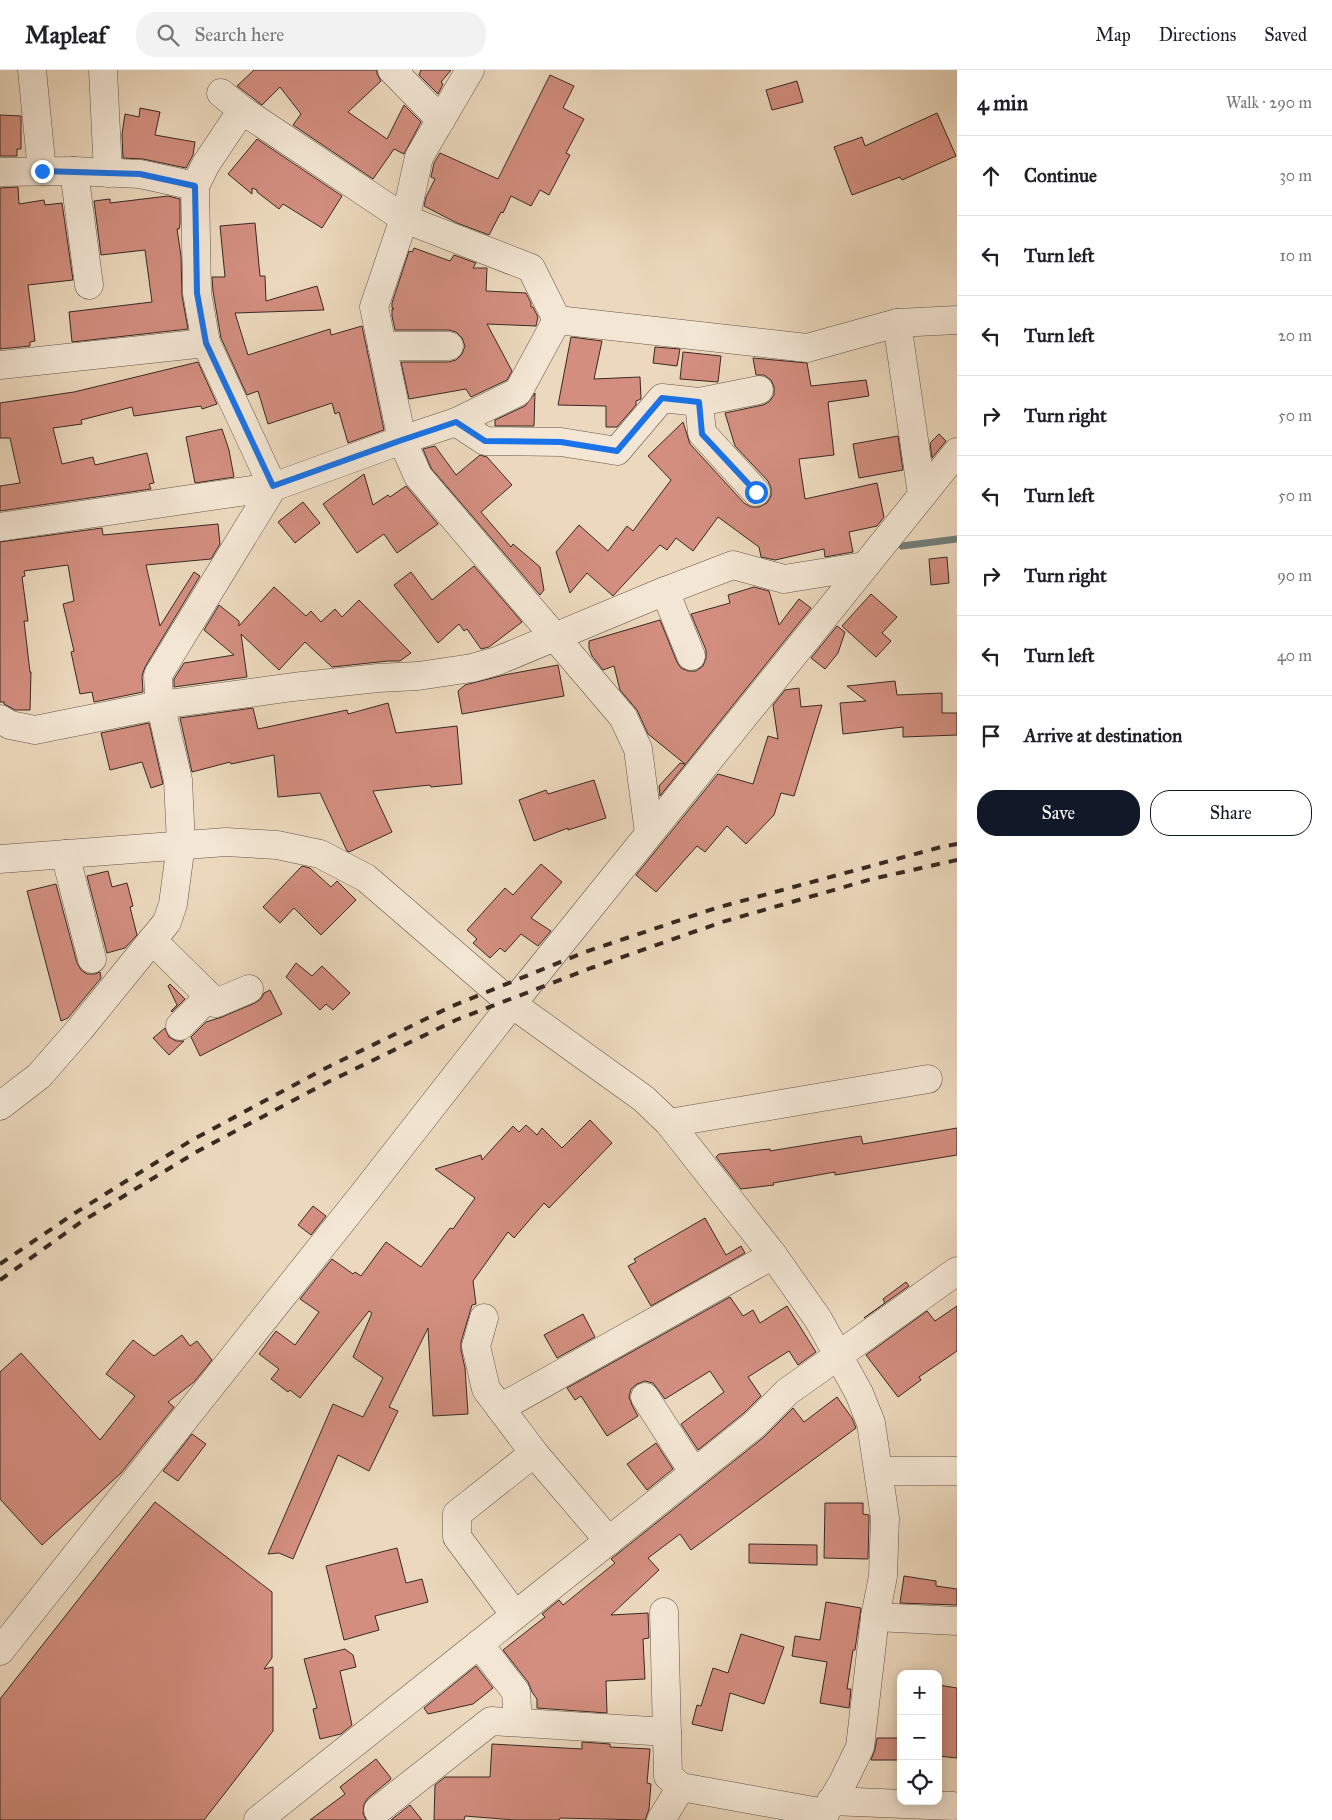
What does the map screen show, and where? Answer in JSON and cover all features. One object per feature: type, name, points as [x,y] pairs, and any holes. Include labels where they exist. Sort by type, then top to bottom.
[{"type":"street","points":[[32,70],[42,171]]},
{"type":"street","points":[[103,70],[108,173]]},
{"type":"street","points":[[392,70],[441,120]]},
{"type":"street","points":[[470,70],[418,157],[405,219],[374,307],[402,440],[418,476],[623,717],[638,749],[650,833]]},
{"type":"street","points":[[221,93],[242,110],[405,219],[531,268],[557,320]]},
{"type":"street","points":[[242,110],[206,164],[195,186],[197,293],[206,343],[273,486]]},
{"type":"street","points":[[74,171],[89,285]]},
{"type":"street","points":[[0,172],[74,171],[140,174],[195,186]]},
{"type":"street","points":[[557,320],[807,348],[897,323],[957,320]]},
{"type":"street","points":[[0,527],[273,486],[456,422],[518,392],[557,320]]},
{"type":"street","points":[[897,323],[922,495]]},
{"type":"street","points":[[0,365],[206,343]]},
{"type":"street","points":[[382,346],[449,346]]},
{"type":"street","points":[[456,422],[485,441],[561,442],[617,451],[662,398],[699,402],[759,390]]},
{"type":"street","points":[[699,402],[702,434],[756,492]]},
{"type":"street","points":[[0,1651],[512,1004],[957,452]]},
{"type":"street","points":[[0,1106],[39,1076],[167,922],[173,904],[181,844],[178,780],[159,698],[158,675],[273,486]]},
{"type":"street","points":[[0,719],[10,726],[35,730],[159,698],[418,676],[472,668],[497,661],[665,591],[733,565],[784,579],[865,566]]},
{"type":"street","points":[[665,591],[691,656]]},
{"type":"street","points":[[0,859],[226,842],[277,845],[320,854],[366,878],[512,1004],[644,1100],[669,1124],[773,1255],[818,1319],[859,1393],[871,1423],[879,1471],[885,1528],[883,1576],[875,1617],[860,1746],[826,1811]]},
{"type":"street","points":[[65,854],[92,959]]},
{"type":"street","points":[[152,940],[216,1003],[250,989]]},
{"type":"street","points":[[180,1026],[209,997]]},
{"type":"street","points":[[669,1124],[928,1079]]},
{"type":"street","points":[[500,1408],[773,1255]]},
{"type":"street","points":[[258,1820],[754,1425],[787,1392],[957,1271]]},
{"type":"street","points":[[484,1318],[476,1346],[486,1389],[534,1454],[609,1541]]},
{"type":"street","points":[[645,1397],[694,1473]]},
{"type":"street","points":[[516,1615],[457,1537],[457,1514],[534,1454]]},
{"type":"street","points":[[879,1471],[957,1471]]},
{"type":"street","points":[[664,1612],[668,1776],[680,1787],[826,1811],[952,1806]]},
{"type":"street","points":[[875,1617],[957,1621]]},
{"type":"street","points":[[479,1644],[516,1692],[518,1722]]},
{"type":"street","points":[[378,1810],[491,1721],[667,1732]]},
{"type":"street","points":[[661,1820],[680,1787]]},
{"type":"building","points":[[254,70],[377,70],[381,81],[348,112],[387,139],[404,105],[421,122],[404,154],[394,149],[373,179],[293,125],[301,114],[280,87],[262,105],[237,86]]},
{"type":"building","points":[[421,70],[451,70],[441,82],[443,84],[438,94],[419,75]]},
{"type":"building","points":[[550,75],[574,86],[563,108],[584,119],[566,153],[570,155],[549,195],[540,190],[531,206],[511,196],[489,235],[457,223],[424,206],[426,197],[435,179],[431,177],[434,163],[440,153],[498,179]]},
{"type":"building","points":[[797,81],[803,102],[772,110],[766,90]]},
{"type":"building","points":[[140,108],[160,112],[155,135],[195,142],[193,155],[186,168],[143,159],[123,158],[122,134],[125,114],[139,117]]},
{"type":"building","points":[[937,113],[956,156],[902,180],[900,177],[852,195],[834,147],[862,137],[865,146]]},
{"type":"building","points":[[0,115],[21,116],[21,149],[17,149],[17,156],[0,156]]},
{"type":"building","points":[[257,139],[342,196],[322,228],[283,204],[279,209],[252,188],[252,194],[228,174]]},
{"type":"building","points":[[18,187],[19,204],[44,200],[45,205],[62,203],[73,280],[28,285],[35,341],[30,342],[30,346],[0,349],[0,188]]},
{"type":"building","points":[[168,196],[180,199],[180,224],[179,229],[177,229],[181,256],[182,296],[188,329],[72,342],[69,312],[152,302],[145,250],[101,255],[94,201],[110,199],[110,203]]},
{"type":"building","points":[[255,223],[260,276],[265,276],[266,301],[317,286],[324,310],[235,313],[248,355],[330,329],[331,335],[362,326],[384,430],[348,443],[339,412],[335,414],[332,403],[268,424],[258,391],[247,395],[221,338],[212,277],[225,277],[220,226]]},
{"type":"building","points":[[414,248],[450,261],[454,255],[476,263],[473,268],[487,268],[486,291],[526,293],[531,307],[533,307],[538,317],[536,326],[487,324],[512,371],[507,380],[471,397],[466,389],[409,399],[401,362],[449,362],[456,360],[462,354],[465,346],[462,338],[456,332],[449,330],[395,330],[392,303],[409,251],[412,252]]},
{"type":"building","points":[[571,337],[602,341],[594,379],[640,377],[641,399],[636,401],[636,405],[617,427],[606,427],[606,406],[558,405]]},
{"type":"building","points":[[655,347],[680,349],[677,366],[653,363]]},
{"type":"building","points":[[683,352],[721,356],[718,382],[680,379]]},
{"type":"building","points":[[753,358],[807,363],[811,386],[866,380],[869,396],[828,402],[834,455],[799,459],[805,499],[877,483],[884,517],[877,526],[849,532],[853,552],[825,557],[824,549],[775,560],[761,557],[759,547],[718,517],[693,551],[676,538],[667,550],[660,545],[613,596],[587,573],[570,593],[556,552],[579,525],[608,551],[627,526],[633,531],[671,480],[648,456],[683,422],[690,444],[744,503],[751,507],[759,507],[767,503],[771,496],[771,488],[768,481],[735,446],[725,413],[763,405],[769,402],[774,395],[774,387],[771,380],[764,375],[756,375]]},
{"type":"building","points":[[198,362],[217,404],[202,409],[201,406],[134,416],[132,407],[81,420],[82,424],[53,428],[62,464],[93,457],[95,465],[147,453],[154,483],[149,484],[151,489],[0,511],[0,486],[20,483],[10,438],[0,438],[0,403],[74,392]]},
{"type":"building","points":[[535,393],[534,426],[495,426],[495,420],[525,406]]},
{"type":"building","points":[[222,429],[229,450],[234,477],[195,483],[186,437]]},
{"type":"building","points":[[939,434],[946,441],[932,458],[930,443]]},
{"type":"building","points":[[898,436],[903,470],[859,478],[853,444]]},
{"type":"building","points":[[435,446],[456,475],[480,455],[487,457],[512,485],[481,512],[511,547],[513,544],[540,567],[544,590],[540,595],[431,468],[423,449]]},
{"type":"building","points":[[364,474],[373,505],[388,495],[390,497],[406,486],[438,524],[397,553],[384,534],[357,553],[323,504]]},
{"type":"building","points":[[303,502],[320,523],[295,543],[278,522]]},
{"type":"building","points":[[218,524],[220,544],[211,559],[146,565],[160,626],[194,572],[200,576],[145,667],[142,676],[143,692],[94,702],[92,692],[80,694],[71,652],[74,651],[63,604],[74,601],[68,565],[24,571],[25,576],[22,577],[28,621],[24,621],[31,672],[30,710],[15,710],[4,704],[4,702],[0,702],[0,542],[102,528],[103,535]]},
{"type":"building","points":[[947,557],[949,583],[931,585],[929,559]]},
{"type":"building","points":[[474,566],[522,622],[489,647],[481,649],[467,629],[464,631],[459,624],[438,643],[394,585],[411,572],[432,600]]},
{"type":"building","points":[[274,587],[306,616],[311,611],[321,622],[335,609],[342,617],[359,600],[411,653],[400,661],[332,667],[305,642],[279,670],[241,634],[247,677],[174,687],[174,679],[184,663],[234,655],[204,630],[219,605],[239,621],[239,626]]},
{"type":"building","points":[[754,587],[769,591],[779,625],[799,599],[811,608],[660,796],[659,786],[680,763],[685,764],[648,734],[637,710],[620,690],[614,666],[603,670],[592,656],[589,641],[660,620],[681,668],[688,671],[696,671],[703,666],[706,650],[691,614],[730,603],[728,595]]},
{"type":"building","points":[[871,594],[897,617],[882,633],[891,641],[876,657],[842,626]]},
{"type":"building","points":[[837,626],[845,632],[838,653],[825,669],[811,658]]},
{"type":"building","points":[[558,665],[564,696],[462,714],[458,691],[465,685],[504,675]]},
{"type":"building","points":[[895,681],[897,695],[942,693],[942,713],[957,713],[957,735],[903,737],[903,727],[843,734],[840,703],[866,701],[847,686]]},
{"type":"building","points":[[799,688],[801,707],[822,705],[794,796],[781,793],[774,815],[746,844],[727,826],[705,852],[697,846],[656,892],[636,875],[718,774],[753,784],[768,736],[778,739],[773,705],[785,690]]},
{"type":"building","points":[[388,703],[396,733],[457,726],[462,784],[431,787],[430,785],[373,791],[392,832],[349,852],[320,793],[278,797],[274,755],[231,764],[230,762],[192,772],[180,718],[253,708],[258,729],[347,710],[348,714]]},
{"type":"building","points":[[149,723],[163,784],[151,788],[142,762],[110,770],[101,733]]},
{"type":"building","points":[[594,780],[606,818],[568,830],[568,828],[534,841],[519,800],[546,790],[548,794]]},
{"type":"building","points":[[541,864],[562,882],[531,918],[551,931],[538,946],[521,934],[505,952],[500,948],[490,958],[473,943],[477,939],[467,930],[505,888],[513,895]]},
{"type":"building","points":[[302,866],[310,868],[331,887],[337,881],[356,900],[321,935],[294,908],[280,923],[263,907]]},
{"type":"building","points":[[108,871],[112,887],[127,883],[133,906],[130,907],[137,935],[125,948],[107,953],[87,876]]},
{"type":"building","points":[[56,884],[77,963],[81,970],[87,974],[100,972],[101,978],[68,1018],[61,1021],[27,891]]},
{"type":"building","points":[[296,963],[312,976],[322,966],[350,993],[333,1010],[326,1004],[320,1010],[286,977]]},
{"type":"building","points":[[170,984],[185,999],[172,1012],[177,1005],[168,986]]},
{"type":"building","points":[[270,990],[282,1014],[200,1056],[191,1037],[206,1022],[255,1003],[261,999],[264,993]]},
{"type":"building","points":[[165,1028],[169,1037],[176,1041],[184,1041],[169,1055],[153,1038]]},
{"type":"building","points":[[590,1120],[612,1143],[549,1208],[544,1203],[514,1238],[508,1232],[473,1281],[476,1304],[472,1305],[461,1342],[468,1414],[433,1416],[428,1328],[389,1407],[398,1411],[369,1471],[338,1455],[293,1559],[279,1553],[268,1554],[333,1404],[363,1417],[383,1378],[353,1357],[372,1313],[369,1311],[300,1398],[290,1390],[288,1392],[271,1379],[279,1369],[259,1354],[276,1331],[295,1345],[319,1312],[300,1299],[332,1259],[353,1274],[355,1272],[361,1276],[386,1242],[421,1267],[450,1228],[453,1229],[475,1198],[435,1169],[481,1155],[482,1160],[513,1126],[519,1132],[526,1125],[537,1135],[542,1128],[562,1148]]},
{"type":"building","points":[[957,1128],[957,1155],[835,1175],[835,1172],[773,1183],[774,1185],[741,1189],[716,1157],[719,1154],[770,1149],[770,1151],[861,1136],[863,1144]]},
{"type":"building","points":[[313,1206],[326,1216],[311,1235],[298,1225]]},
{"type":"building","points":[[705,1218],[726,1255],[741,1246],[745,1253],[651,1306],[628,1266],[636,1262],[634,1259]]},
{"type":"building","points":[[906,1282],[909,1286],[864,1318],[885,1303],[883,1299]]},
{"type":"building","points":[[730,1297],[743,1316],[753,1310],[760,1323],[787,1306],[816,1352],[798,1365],[789,1351],[748,1377],[761,1396],[744,1413],[698,1450],[681,1424],[724,1392],[710,1371],[665,1399],[653,1383],[645,1381],[637,1384],[631,1389],[629,1397],[638,1416],[607,1436],[581,1396],[575,1400],[567,1388]]},
{"type":"building","points":[[957,1306],[957,1351],[919,1377],[921,1380],[898,1397],[866,1355],[927,1311],[935,1321]]},
{"type":"building","points":[[583,1314],[595,1337],[557,1358],[544,1335]]},
{"type":"building","points":[[182,1335],[190,1346],[197,1341],[212,1360],[194,1382],[168,1402],[174,1407],[121,1473],[42,1545],[0,1499],[0,1372],[21,1353],[100,1440],[135,1396],[106,1374],[123,1352],[133,1340],[154,1356]]},
{"type":"building","points":[[837,1397],[852,1418],[856,1428],[691,1550],[680,1534],[648,1558],[659,1570],[611,1615],[648,1613],[649,1638],[643,1639],[645,1679],[606,1681],[607,1713],[537,1708],[537,1699],[528,1682],[503,1650],[545,1617],[542,1614],[559,1600],[563,1605],[615,1563],[611,1559],[764,1437],[793,1408],[804,1422]]},
{"type":"building","points":[[192,1434],[206,1444],[178,1481],[163,1471]]},
{"type":"building","points":[[656,1443],[673,1469],[647,1490],[627,1464]]},
{"type":"building","points":[[155,1502],[272,1592],[272,1658],[264,1669],[273,1667],[273,1731],[204,1820],[0,1820],[0,1699]]},
{"type":"building","points":[[825,1503],[863,1503],[863,1514],[869,1515],[868,1559],[824,1558]]},
{"type":"building","points":[[749,1544],[817,1545],[817,1565],[749,1563]]},
{"type":"building","points":[[397,1548],[406,1583],[422,1579],[428,1602],[375,1616],[379,1630],[344,1640],[326,1566]]},
{"type":"building","points":[[904,1576],[936,1581],[936,1586],[957,1589],[957,1605],[900,1603]]},
{"type":"building","points":[[826,1602],[861,1608],[847,1689],[851,1689],[849,1708],[820,1703],[827,1662],[792,1656],[795,1636],[820,1640]]},
{"type":"building","points":[[741,1634],[784,1647],[764,1704],[730,1693],[722,1731],[692,1724],[697,1705],[701,1706],[713,1668],[728,1673]]},
{"type":"building","points":[[345,1649],[353,1655],[356,1667],[340,1671],[352,1725],[341,1734],[320,1739],[313,1709],[317,1708],[304,1659]]},
{"type":"building","points":[[476,1666],[493,1688],[473,1704],[428,1714],[424,1708]]},
{"type":"building","points":[[942,1686],[957,1688],[957,1758],[942,1756]]},
{"type":"building","points":[[877,1738],[897,1738],[897,1760],[871,1760]]},
{"type":"building","points":[[582,1742],[610,1744],[610,1747],[650,1749],[647,1783],[651,1784],[649,1809],[645,1820],[560,1818],[559,1820],[515,1820],[465,1816],[464,1820],[434,1820],[435,1785],[445,1777],[490,1777],[492,1744],[582,1749]]},
{"type":"building","points":[[376,1759],[391,1778],[368,1798],[364,1804],[363,1813],[366,1820],[310,1820],[345,1794],[340,1787]]},
{"type":"building","points":[[410,1805],[422,1820],[391,1820]]},
{"type":"waterway","points":[[902,546],[957,539]]},
{"type":"railway","points":[[0,1264],[75,1213],[192,1140],[324,1069],[450,1007],[585,952],[716,908],[957,844]]},
{"type":"railway","points":[[0,1280],[81,1222],[198,1151],[328,1082],[456,1020],[591,968],[722,922],[872,879],[957,860]]},
{"type":"route","points":[[42,171],[140,174],[195,186],[197,293],[206,343],[273,486],[456,422],[485,441],[561,442],[617,451],[662,398],[699,402],[702,434],[756,492]]}]
